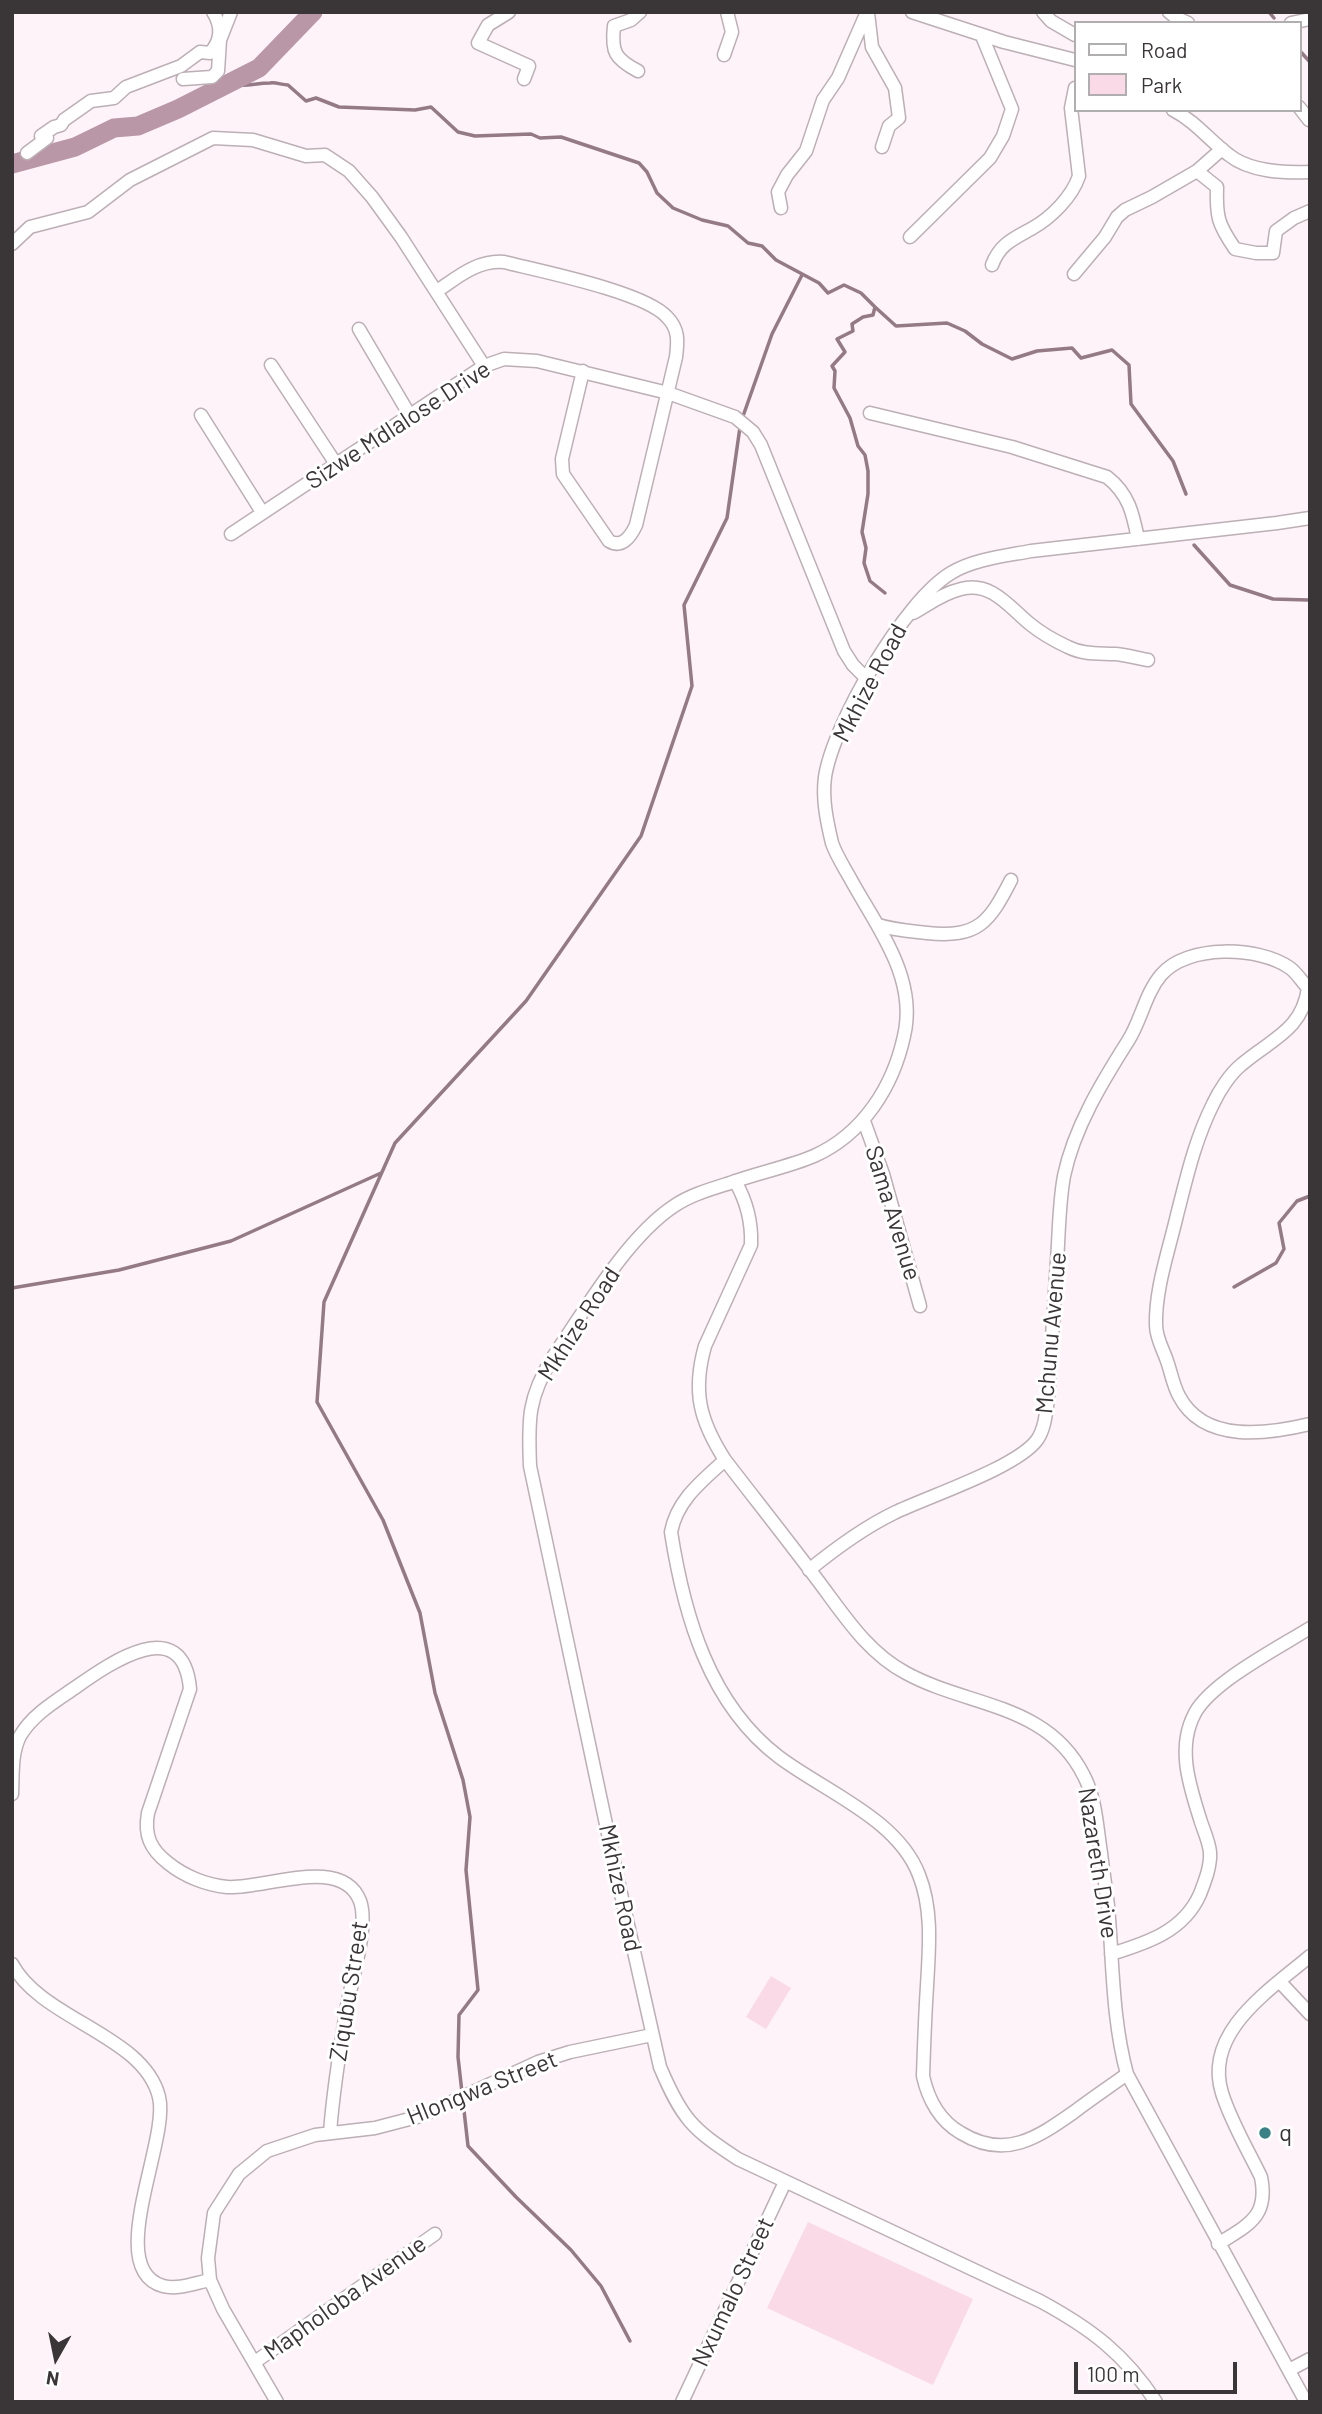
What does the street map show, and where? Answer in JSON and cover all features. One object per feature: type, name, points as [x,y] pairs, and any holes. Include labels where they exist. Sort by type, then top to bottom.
[{"type":"street","points":[[183,79],[212,77],[218,71],[219,22],[212,12]]},
{"type":"street","points":[[27,153],[47,138],[41,136],[44,133],[61,125],[64,120],[91,102],[114,98],[126,87],[181,66],[200,52],[210,53],[220,40],[231,12]]},
{"type":"street","points":[[509,12],[488,25],[478,44],[528,66],[524,79]]},
{"type":"street","points":[[638,71],[616,55],[612,43],[614,26],[631,20],[640,12]]},
{"type":"street","points":[[723,55],[732,32],[727,12]]},
{"type":"street","points":[[868,12],[872,47],[890,79],[898,101],[899,118],[889,126],[882,147]]},
{"type":"street","points":[[781,208],[778,192],[806,150],[823,100],[838,78],[868,12]]},
{"type":"street","points":[[912,12],[982,36],[1074,60]]},
{"type":"street","points":[[1044,13],[1051,21],[1074,34]]},
{"type":"street","points":[[910,237],[990,158],[1003,136],[1012,108],[982,36]]},
{"type":"street","points":[[992,265],[1005,244],[1049,216],[1075,187],[1079,176],[1071,108],[1074,93]]},
{"type":"street","points":[[1175,112],[1192,122],[1231,157],[1257,168],[1295,173],[1310,172]]},
{"type":"street","points":[[12,244],[30,227],[88,212],[130,180],[208,140],[222,137],[253,140],[298,154],[325,155],[349,171],[366,190],[401,237],[484,366]]},
{"type":"street","points":[[1074,274],[1125,210],[1197,171],[1222,149]]},
{"type":"street","points":[[1197,171],[1217,187],[1216,206],[1220,227],[1235,249],[1273,253],[1276,232],[1294,218],[1310,211]]},
{"type":"street","points":[[437,291],[468,271],[492,262],[521,267],[644,301],[657,307],[668,317],[678,336],[668,393],[636,525],[628,538],[615,544],[604,536],[563,474],[562,458],[583,371]]},
{"type":"street","points":[[359,329],[409,414]]},
{"type":"street","name":"Sizwe Mdlalose Drive","points":[[231,534],[484,366],[495,361],[519,358],[583,371],[668,393],[736,417],[753,432],[761,445],[844,651],[867,679]]},
{"type":"street","points":[[271,365],[336,464]]},
{"type":"street","points":[[870,413],[923,419],[1107,477],[1117,485],[1131,508],[1138,539]]},
{"type":"street","points":[[201,415],[262,512]]},
{"type":"street","name":"Mkhize Road","points":[[1156,2402],[1141,2378],[1121,2356],[1077,2321],[1040,2301],[738,2160],[708,2140],[686,2119],[660,2067],[652,2035],[530,1465],[530,1409],[543,1372],[634,1242],[655,1220],[687,1198],[815,1156],[864,1121],[884,1090],[905,1034],[906,1003],[900,970],[834,848],[824,794],[826,774],[837,739],[867,679],[905,617],[928,590],[952,572],[973,564],[1031,551],[1309,521]]},
{"type":"street","points":[[905,617],[937,598],[961,589],[983,588],[1004,600],[1032,626],[1069,648],[1088,654],[1121,654],[1148,660]]},
{"type":"street","points":[[878,925],[897,930],[948,935],[973,930],[992,912],[1011,880]]},
{"type":"street","name":"Mchunu Avenue","points":[[810,1570],[861,1532],[894,1513],[1002,1465],[1021,1454],[1038,1438],[1048,1399],[1064,1179],[1077,1133],[1138,1025],[1152,989],[1159,978],[1184,958],[1222,951],[1247,954],[1289,968],[1308,988],[1301,1015],[1238,1066],[1215,1101],[1204,1124],[1187,1171],[1159,1294],[1156,1328],[1180,1398],[1203,1420],[1229,1431],[1251,1433],[1310,1423]]},
{"type":"street","name":"Sama Avenue","points":[[864,1121],[883,1174],[920,1306]]},
{"type":"street","name":"Nazareth Drive","points":[[735,1181],[748,1214],[751,1245],[705,1346],[700,1363],[698,1390],[707,1431],[725,1460],[868,1646],[921,1681],[988,1703],[1036,1724],[1069,1752],[1086,1778],[1095,1810],[1108,1906],[1118,2043],[1127,2074],[1306,2402]]},
{"type":"street","points":[[725,1460],[682,1502],[672,1525],[675,1559],[694,1633],[716,1684],[760,1740],[802,1773],[878,1823],[909,1857],[919,1873],[927,1905],[929,1933],[923,2076],[935,2107],[956,2130],[972,2140],[999,2146],[1015,2144],[1035,2138],[1127,2074]]},
{"type":"street","points":[[1111,1954],[1142,1945],[1175,1927],[1187,1916],[1205,1880],[1210,1853],[1190,1788],[1186,1758],[1189,1727],[1198,1709],[1213,1691],[1310,1628]]},
{"type":"street","name":"Ziqubu Street","points":[[12,1794],[17,1744],[29,1723],[47,1708],[90,1677],[142,1649],[165,1649],[180,1658],[189,1678],[190,1689],[148,1813],[146,1833],[155,1852],[189,1877],[226,1887],[331,1877],[350,1886],[361,1906],[361,1936],[333,2093],[330,2133]]},
{"type":"street","points":[[1218,2244],[1255,2219],[1264,2191],[1261,2177],[1222,2093],[1219,2075],[1222,2051],[1228,2033],[1239,2019],[1310,1956]]},
{"type":"street","points":[[12,1964],[25,1982],[121,2048],[151,2079],[160,2098],[160,2120],[138,2231],[139,2260],[149,2278],[163,2286],[184,2286],[210,2280]]},
{"type":"street","points":[[1280,1982],[1310,2014]]},
{"type":"street","name":"Hlongwa Street","points":[[277,2402],[223,2309],[210,2280],[208,2258],[214,2213],[239,2174],[267,2151],[298,2139],[402,2122],[538,2062],[570,2052],[652,2035]]},
{"type":"street","name":"Nxumalo Street","points":[[682,2402],[785,2182]]},
{"type":"street","name":"Mapholoba Avenue","points":[[255,2362],[435,2234]]},
{"type":"street","points":[[1289,2370],[1310,2359]]},
{"type":"green space","points":[[771,1976],[791,1988],[766,2029],[746,2017]]},
{"type":"green space","points":[[808,2222],[973,2299],[933,2385],[767,2308]]},
{"type":"waterway","points":[[12,164],[75,147],[114,128],[138,126],[178,109],[259,68],[313,12]]},
{"type":"waterway","points":[[1269,12],[1274,18]]},
{"type":"waterway","points":[[1301,52],[1310,62]]},
{"type":"waterway","points":[[227,83],[288,85],[306,101],[316,98],[339,107],[415,110],[431,107],[458,132],[475,136],[531,134],[540,138],[561,137],[639,163],[647,172],[657,193],[673,208],[702,220],[728,226],[748,243],[762,246],[776,260],[819,283],[828,293],[844,285],[861,293],[875,307],[873,315],[863,317],[852,324],[853,331],[837,339],[845,352],[832,366],[835,371],[834,388],[850,418],[858,446],[865,455],[868,471],[868,494],[862,532],[866,548],[864,563],[870,581],[885,593]]},
{"type":"waterway","points":[[742,419],[772,334],[802,275]]},
{"type":"waterway","points":[[875,307],[896,326],[947,323],[1012,359],[1037,351],[1072,348],[1081,358],[1112,350],[1129,365],[1131,404],[1173,461],[1186,494]]},
{"type":"waterway","points":[[630,2341],[601,2286],[571,2250],[468,2146],[458,2057],[459,2015],[478,1990],[466,1870],[470,1817],[463,1780],[435,1693],[420,1613],[383,1520],[317,1402],[324,1302],[395,1143],[526,1001],[641,836],[692,686],[684,605],[727,518],[740,427]]},
{"type":"waterway","points":[[1194,545],[1230,585],[1273,599],[1308,600]]},
{"type":"waterway","points":[[12,1288],[119,1270],[231,1241],[381,1173]]},
{"type":"waterway","points":[[1234,1287],[1276,1263],[1284,1249],[1279,1223],[1297,1201],[1310,1196]]},
{"type":"place","name":"q","points":[[1265,2133]]}]
